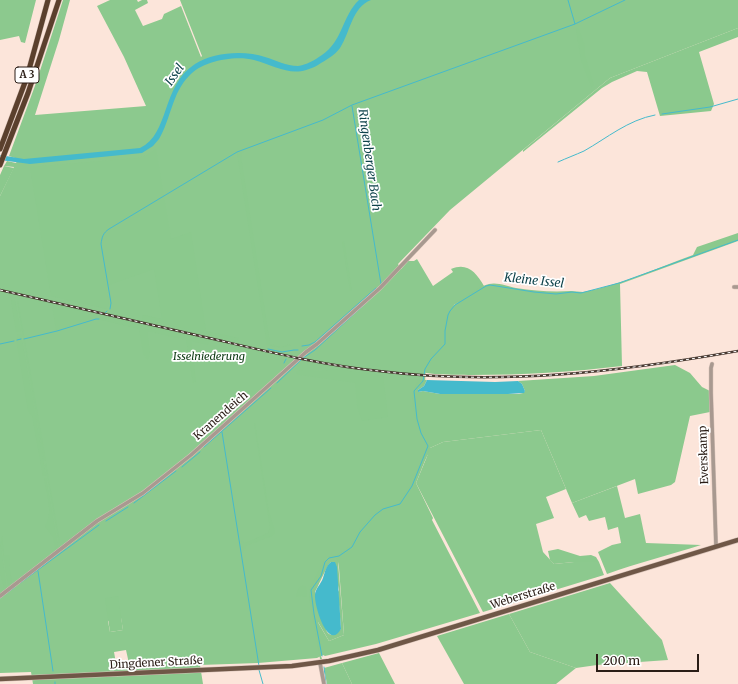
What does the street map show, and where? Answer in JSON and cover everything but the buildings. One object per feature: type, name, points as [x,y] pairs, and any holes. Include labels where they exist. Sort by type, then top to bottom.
[{"type":"highway","name":"A 3","points":[[0,148],[27,77],[48,0]]},
{"type":"highway","name":"A 3","points":[[0,165],[28,92],[49,29],[55,0]]},
{"type":"highway","points":[[49,29],[59,0]]},
{"type":"main road","name":"Weberstraße","points":[[312,664],[378,650],[738,540]]},
{"type":"main road","name":"Dingdener Straße","points":[[0,678],[259,668],[312,664]]},
{"type":"street","name":"Kranendeich","points":[[0,596],[97,521],[143,493],[191,455],[381,287],[435,230]]},
{"type":"street","name":"Everskamp","points":[[712,364],[711,393],[716,546]]},
{"type":"street","points":[[320,663],[324,684]]},
{"type":"green space","points":[[0,0],[36,0],[25,43],[21,42],[19,36],[0,40]]},
{"type":"green space","name":"Isselniederung","points":[[63,0],[70,0],[35,115],[146,106],[124,57],[97,6],[110,0],[137,0],[138,2],[147,0],[148,3],[135,10],[143,26],[162,19],[164,14],[181,6],[201,57],[202,56],[180,0],[738,0],[738,28],[610,78],[450,210],[398,264],[401,269],[408,261],[414,261],[417,259],[433,286],[453,272],[451,269],[457,267],[466,268],[478,276],[484,286],[454,305],[446,344],[426,369],[425,381],[416,391],[430,448],[443,442],[541,430],[566,489],[546,497],[554,518],[536,524],[543,552],[554,564],[599,562],[604,575],[483,612],[416,483],[428,454],[402,505],[338,562],[344,635],[329,641],[318,622],[323,655],[317,658],[258,663],[200,665],[203,684],[33,684],[31,672],[0,673],[0,196],[14,167],[4,166],[7,161],[16,163],[18,159],[9,156],[36,83]],"holes":[[[331,562],[333,562],[339,590],[341,629],[332,635],[327,632],[315,592]],[[121,618],[123,630],[110,632],[108,621]],[[126,650],[130,668],[117,669],[114,652]]]},
{"type":"green space","points":[[578,28],[585,46],[585,56],[594,86],[592,88],[581,60],[576,29]]},
{"type":"green space","points":[[738,28],[738,37],[699,52],[714,104],[711,111],[660,116],[647,72],[637,71],[602,88],[523,152],[523,150],[610,78]]},
{"type":"green space","points":[[156,149],[171,239],[191,232],[206,331],[239,338],[237,341],[142,319],[143,315],[162,319],[154,269],[106,286],[109,303],[107,309],[51,296],[30,167],[138,158],[147,155]]},
{"type":"green space","points":[[245,151],[242,153],[241,157],[270,344],[281,347],[267,345],[237,153]]},
{"type":"green space","points":[[4,166],[14,168],[0,196],[0,175]]},
{"type":"green space","points":[[738,233],[738,241],[620,284],[622,366],[510,374],[447,375],[423,372],[430,358],[444,344],[446,317],[452,307],[482,286],[489,284],[502,284],[530,290],[583,292],[625,281],[652,271],[693,255],[697,247]]},
{"type":"green space","points":[[344,241],[352,291],[350,291],[342,242]]},
{"type":"green space","points":[[11,300],[15,301],[21,332],[16,332]]},
{"type":"green space","points":[[18,301],[46,461],[44,461]]},
{"type":"green space","points":[[52,304],[210,341],[208,345],[191,341],[196,382],[193,383],[186,340],[147,331],[150,353],[148,360],[143,353],[139,329],[93,318],[56,330]]},
{"type":"green space","points":[[17,334],[21,334],[46,476],[43,476],[32,416],[28,411],[16,339],[18,338]]},
{"type":"green space","points":[[675,365],[690,373],[702,387],[710,391],[710,412],[690,416],[675,482],[671,485],[638,494],[635,479],[572,503],[541,430],[443,442],[430,448],[416,483],[433,518],[432,520],[480,613],[376,644],[325,656],[323,655],[321,656],[322,659],[320,659],[309,597],[310,588],[324,561],[328,557],[338,554],[351,546],[358,531],[374,514],[382,508],[399,502],[411,485],[427,447],[415,419],[412,396],[418,379],[427,380],[418,392],[423,391],[440,394],[519,394],[525,391],[522,384],[518,381],[594,376]],"holes":[[[335,556],[338,562],[344,635],[329,641],[316,619],[314,621],[310,592],[320,575],[324,563],[328,559]]]},
{"type":"green space","points":[[337,369],[383,376],[388,417],[362,421],[357,405],[355,383],[299,375],[296,373],[298,370],[320,371]]},
{"type":"green space","points":[[254,423],[269,512],[275,532],[272,536],[246,546],[243,553],[241,540],[245,543],[268,533],[270,528]]},
{"type":"green space","points":[[46,463],[60,543],[59,544],[45,464]]},
{"type":"green space","points":[[44,478],[46,478],[58,547],[55,549],[53,537],[45,526],[48,521],[49,509]]},
{"type":"green space","points":[[617,486],[625,518],[640,514],[646,543],[701,545],[607,574],[598,552],[612,545],[621,543],[618,527],[608,530],[605,517],[589,521],[586,515],[579,518],[572,503]]},
{"type":"green space","points":[[2,536],[4,555],[9,555],[10,557],[9,566],[12,582],[8,585],[1,541]]},
{"type":"green space","points":[[0,540],[6,583],[4,588],[0,572]]},
{"type":"green space","points":[[558,549],[580,556],[591,555],[596,557],[599,562],[554,564],[550,560],[548,551]]},
{"type":"green space","points":[[610,583],[662,640],[668,660],[576,668],[530,652],[509,614]]},
{"type":"green space","points":[[302,585],[306,587],[307,597],[296,596]]},
{"type":"green space","points":[[118,596],[123,630],[110,632],[105,598]]},
{"type":"green space","points":[[509,614],[530,652],[576,668],[556,684],[464,684],[437,636]]},
{"type":"green space","points":[[379,653],[395,684],[352,684],[342,663]]},
{"type":"green space","points":[[342,663],[352,684],[327,684],[324,668]]},
{"type":"water","points":[[359,0],[371,0],[365,3],[355,14],[340,48],[336,53],[309,69],[301,71],[286,70],[254,60],[238,58],[219,60],[202,66],[189,76],[183,83],[175,98],[159,139],[153,146],[142,153],[30,164],[0,160],[0,155],[24,159],[140,148],[150,141],[156,132],[162,121],[176,84],[184,73],[195,64],[211,57],[229,53],[248,53],[294,66],[307,63],[322,55],[334,43],[353,6]]},
{"type":"water","points":[[427,380],[495,382],[518,381],[522,384],[525,391],[524,393],[508,394],[440,394],[423,391],[418,392]]},
{"type":"water","points":[[331,562],[335,562],[337,567],[341,629],[336,635],[331,635],[327,631],[319,616],[315,600],[316,591],[327,567]]},
{"type":"waterway","points":[[110,309],[111,303],[101,244],[103,235],[109,229],[237,152],[323,120],[352,105],[575,24],[568,0]]},
{"type":"waterway","points":[[575,24],[625,0]]},
{"type":"waterway","points":[[662,114],[710,107],[738,99]]},
{"type":"waterway","name":"Ringenberger Bach","points":[[352,106],[381,284]]},
{"type":"waterway","points":[[558,162],[584,151],[627,125],[645,117],[655,115]]},
{"type":"waterway","name":"Kleine Issel","points":[[322,656],[311,590],[321,576],[325,562],[329,558],[339,556],[352,547],[360,532],[375,515],[383,509],[400,504],[412,486],[428,446],[421,433],[417,419],[414,391],[423,381],[425,369],[431,359],[445,344],[445,331],[448,315],[455,305],[490,285],[556,294],[572,292],[581,293],[619,283],[738,240]]},
{"type":"waterway","points":[[302,346],[315,342],[376,288]]},
{"type":"waterway","name":"Ringenberger Bach","points":[[277,383],[381,289]]},
{"type":"waterway","points":[[24,339],[99,319]]},
{"type":"waterway","points":[[17,340],[21,339]]},
{"type":"waterway","points":[[0,344],[14,341]]},
{"type":"waterway","points":[[268,349],[282,352],[298,350]]},
{"type":"waterway","points":[[284,363],[286,359]]},
{"type":"waterway","name":"Ringenberger Bach","points":[[204,447],[271,388]]},
{"type":"waterway","points":[[222,432],[259,666]]},
{"type":"waterway","points":[[182,467],[200,452]]},
{"type":"waterway","points":[[134,503],[176,471]]},
{"type":"waterway","points":[[106,521],[128,507]]},
{"type":"waterway","name":"Ringenberger Bach","points":[[20,583],[99,525]]},
{"type":"waterway","name":"Ringenberger Bach","points":[[38,571],[53,671]]},
{"type":"waterway","points":[[0,598],[15,587]]},
{"type":"waterway","name":"Kleine Issel","points":[[324,667],[326,684]]},
{"type":"waterway","points":[[259,670],[263,684]]},
{"type":"railway","points":[[0,290],[293,357],[357,368],[424,375],[514,377],[604,371],[693,359],[738,351]]},
{"type":"water label","name":"Issel","points":[[175,75]]}]
